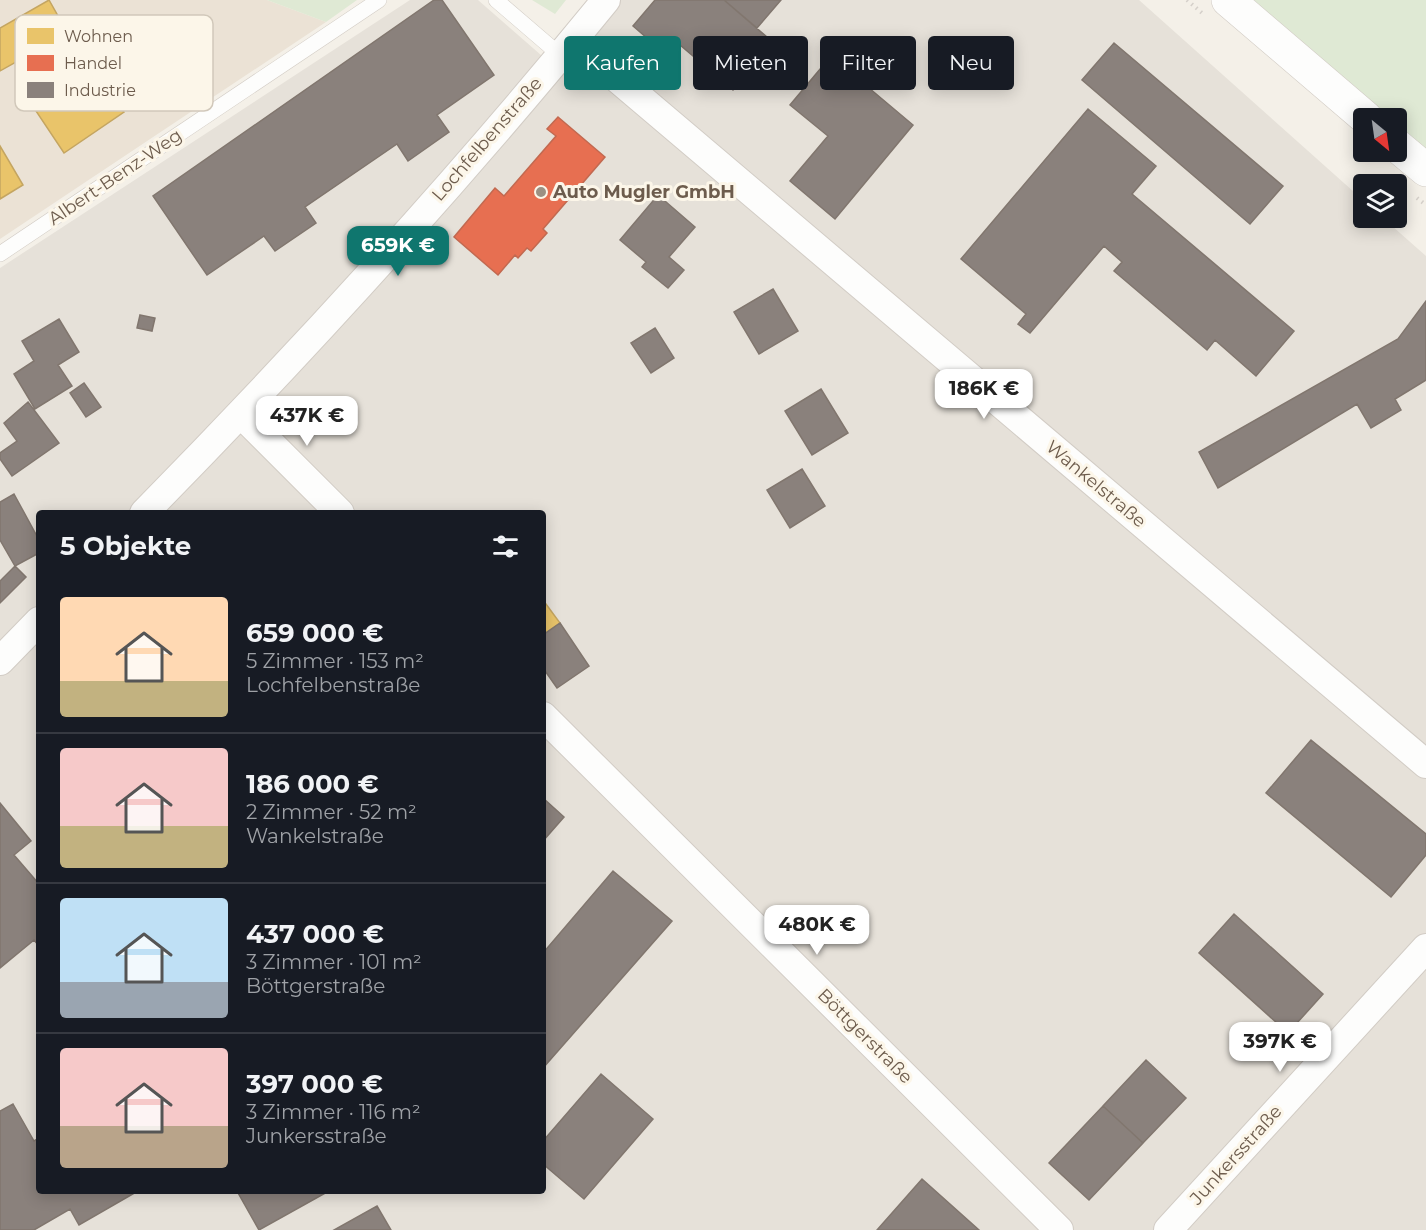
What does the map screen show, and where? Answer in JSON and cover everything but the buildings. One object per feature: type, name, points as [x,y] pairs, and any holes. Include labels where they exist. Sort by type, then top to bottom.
[{"type":"main road","points":[[1228,0],[1354,108]]},
{"type":"main road","points":[[1407,154],[1426,170]]},
{"type":"street","name":"Lochfelbenstraße","points":[[576,36],[606,0]]},
{"type":"street","name":"Lochfelbenstraße","points":[[147,510],[241,414],[401,238],[564,50]]},
{"type":"street","name":"Wankelstraße","points":[[616,90],[1426,764]]},
{"type":"street","points":[[241,414],[337,510]]},
{"type":"street","points":[[0,661],[36,624]]},
{"type":"street","name":"Böttgerstraße","points":[[546,719],[1059,1230]]},
{"type":"street","name":"Junkersstraße","points":[[1168,1230],[1426,948]]},
{"type":"lane","name":"Albert-Benz-Weg","points":[[0,254],[379,0]]},
{"type":"lane","points":[[496,0],[564,47]]},
{"type":"shaded area","points":[[0,0],[267,0],[326,22],[213,97],[213,15],[15,15],[15,111],[192,111],[0,239]]},
{"type":"shaded area","points":[[410,0],[478,0],[557,69],[564,61],[564,90],[681,90],[681,36],[585,36],[616,0],[1139,0],[1353,191],[1353,228],[1394,228],[1426,256],[1426,1230],[0,1230],[0,268]]},
{"type":"green space","points":[[267,0],[357,0],[326,22]]},
{"type":"green space","points":[[532,0],[566,0],[555,14]]},
{"type":"green space","points":[[1251,0],[1426,0],[1426,151],[1407,135],[1407,108],[1376,108]]},
{"type":"place","name":"Auto Mugler GmbH","points":[[541,192]]}]
